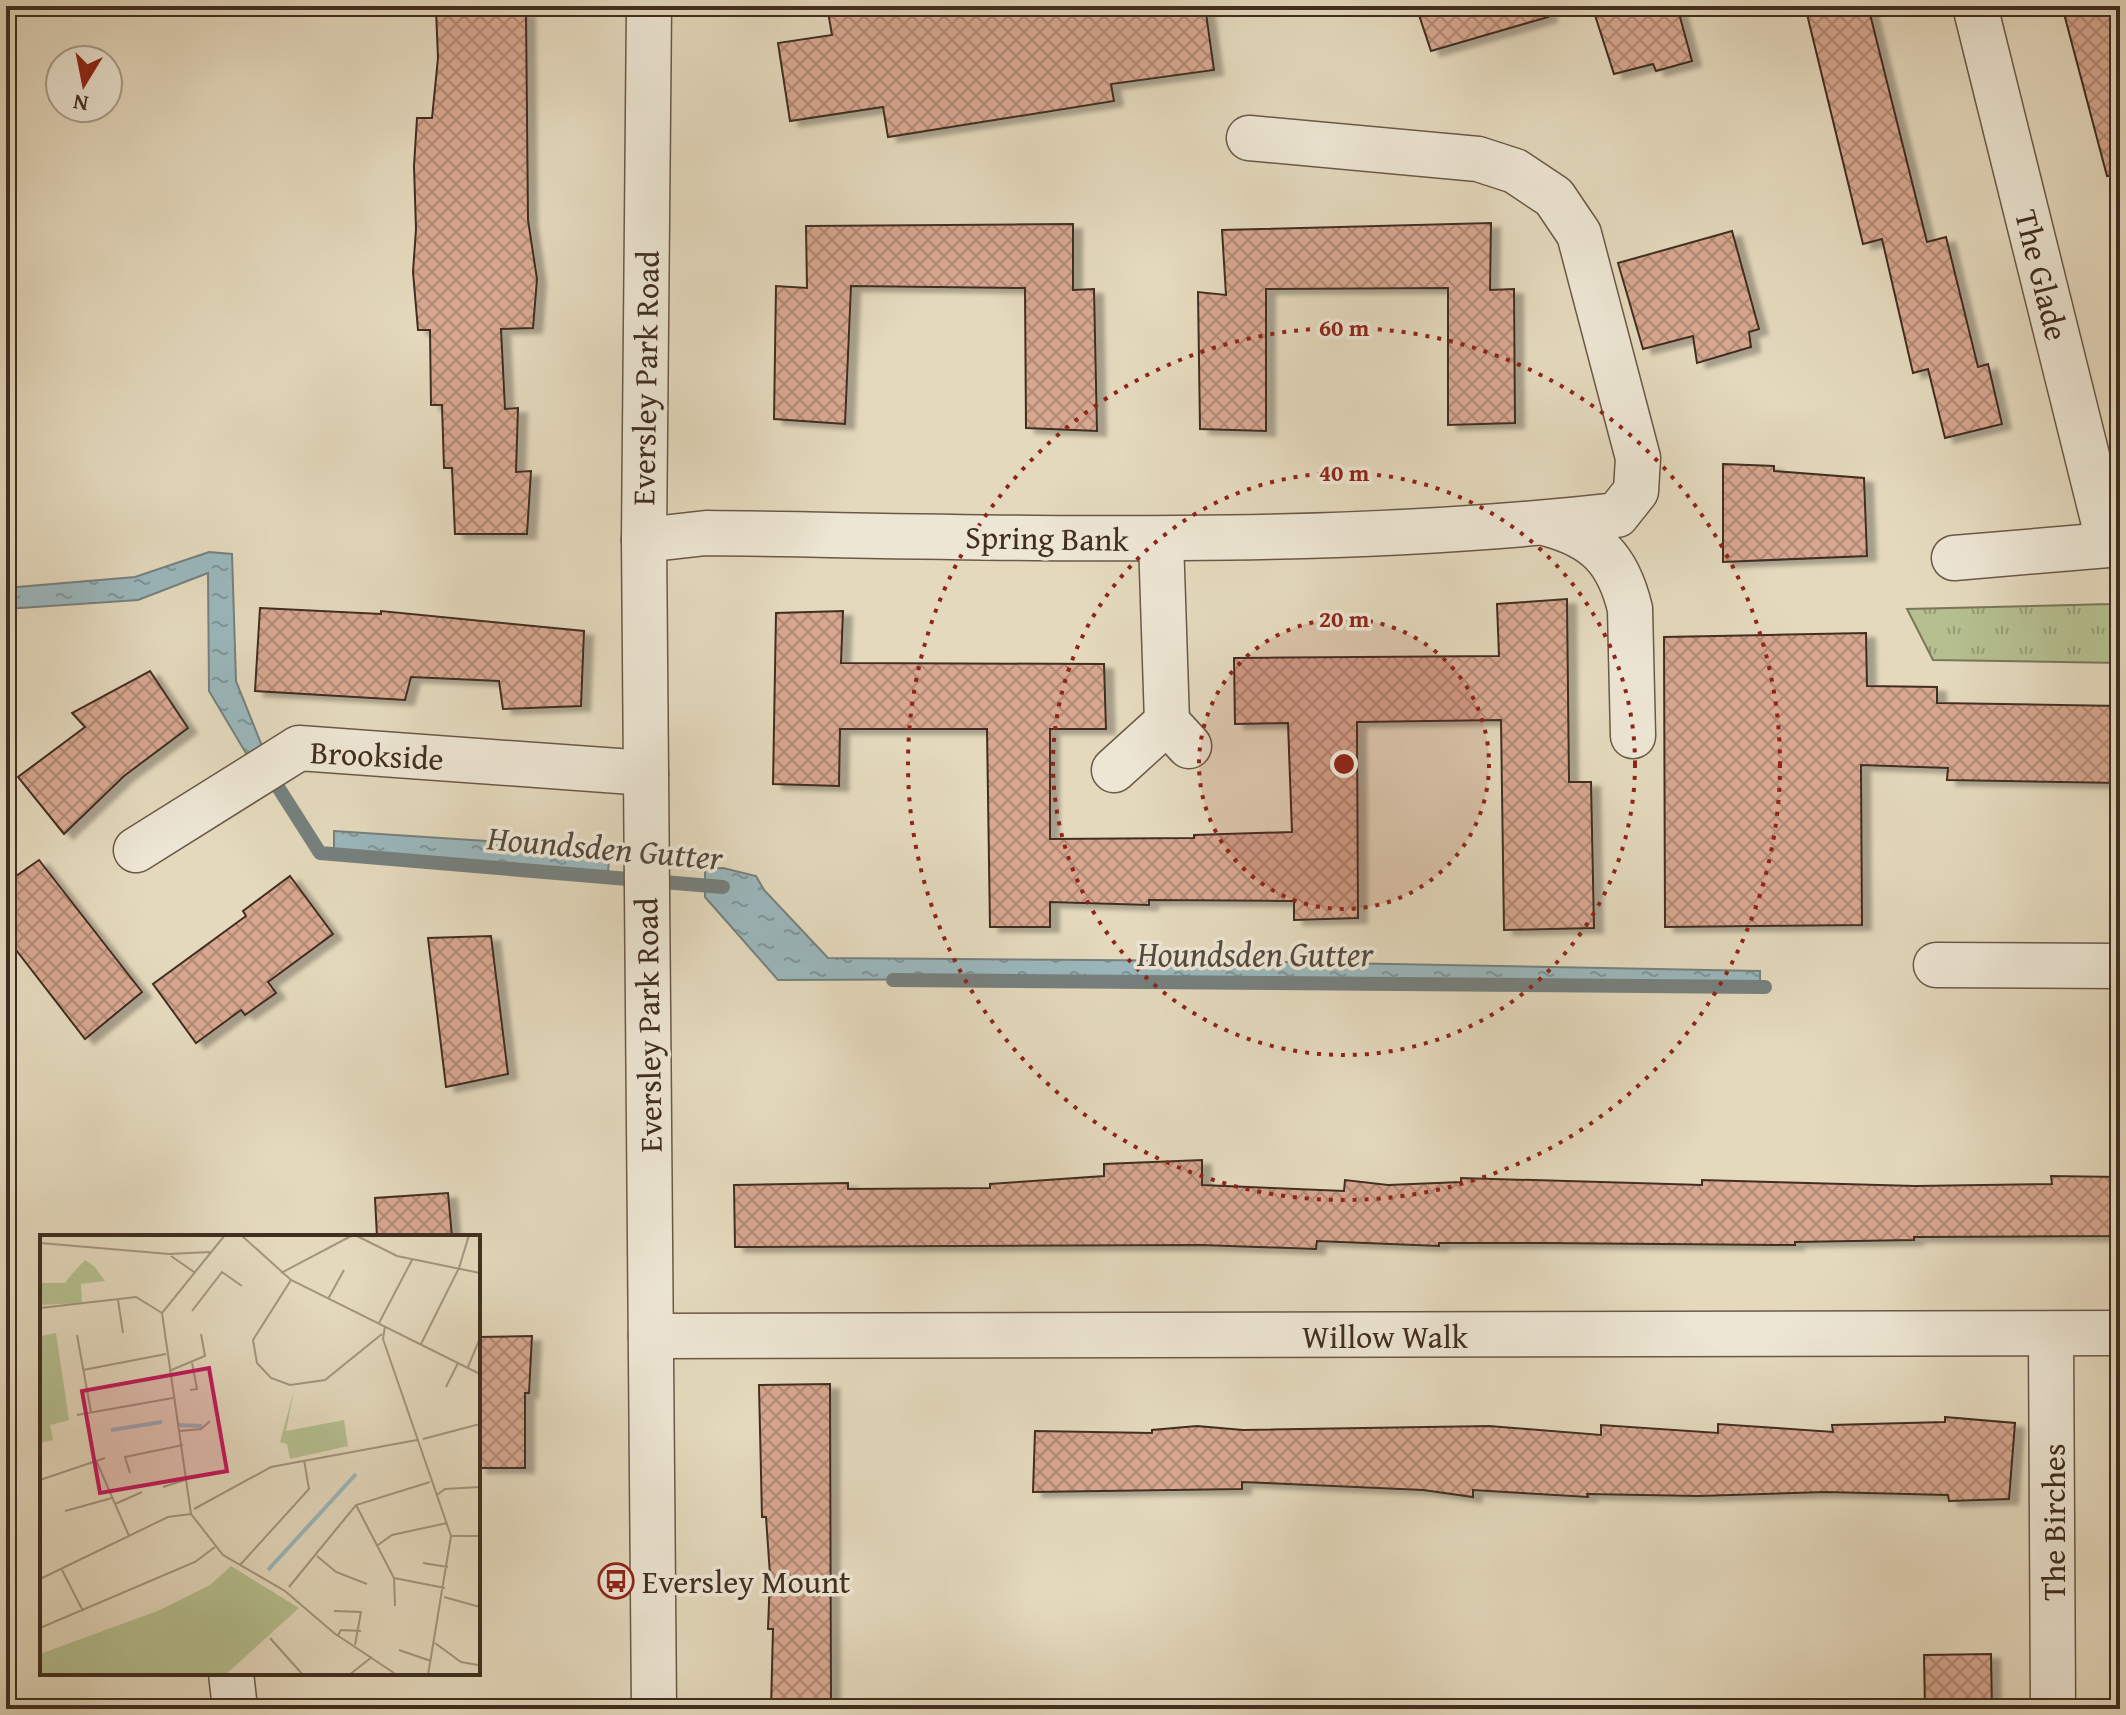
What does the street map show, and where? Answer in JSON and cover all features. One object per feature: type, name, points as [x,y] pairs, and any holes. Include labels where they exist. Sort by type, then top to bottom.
[{"type":"street","name":"Eversley Park Road","points":[[649,6],[644,540],[654,1709]]},
{"type":"street","name":"The Glade","points":[[1975,6],[2114,544]]},
{"type":"street","name":"Spring Bank","points":[[644,540],[706,533],[1161,540],[1451,531],[1617,515],[1636,491],[1638,458],[1579,234],[1554,197],[1515,171],[1478,159],[1249,138]]},
{"type":"street","points":[[1545,523],[1592,540],[1612,564],[1626,594],[1630,609],[1633,736]]},
{"type":"street","points":[[1114,770],[1178,734],[1161,540]]},
{"type":"street","points":[[1954,558],[2114,544]]},
{"type":"street","name":"Brookside","points":[[136,850],[299,748],[646,773]]},
{"type":"street","points":[[1936,965],[2120,966]]},
{"type":"street","name":"Willow Walk","points":[[651,1336],[2120,1333]]},
{"type":"street","name":"The Birches","points":[[2051,1335],[2053,1709]]},
{"type":"street","points":[[231,1675],[235,1709]]},
{"type":"green space","points":[[2116,597],[2120,597],[2120,663],[1933,660],[1907,609],[2111,604]]},
{"type":"water","points":[[209,552],[232,554],[236,681],[262,746],[247,755],[209,691],[208,573],[138,600],[6,609],[6,588],[135,577]]},
{"type":"water","points":[[334,831],[610,849],[608,872],[334,850]]},
{"type":"water","points":[[723,868],[756,876],[764,890],[828,958],[1234,961],[1760,971],[1760,983],[1234,978],[778,980],[705,897],[705,869]]},
{"type":"building","points":[[827,6],[1205,6],[1214,70],[1111,84],[1114,101],[888,137],[883,107],[790,121],[778,43],[832,35]]},
{"type":"building","points":[[1416,6],[1546,6],[1548,17],[1431,51]]},
{"type":"building","points":[[1592,6],[1677,6],[1692,61],[1656,71],[1653,64],[1614,74]]},
{"type":"building","points":[[1805,6],[1868,6],[1927,242],[1946,237],[1978,367],[1988,364],[2002,424],[1945,438],[1928,369],[1913,373],[1882,239],[1863,244]]},
{"type":"building","points":[[2062,6],[2120,6],[2120,174],[2107,176]]},
{"type":"building","points":[[436,10],[526,12],[528,220],[537,279],[533,328],[501,329],[505,409],[518,408],[516,472],[531,471],[527,534],[455,534],[452,468],[444,468],[442,405],[431,405],[430,330],[418,330],[413,272],[416,229],[414,166],[417,118],[432,118],[438,58]]},
{"type":"building","points":[[1491,223],[1490,290],[1514,289],[1515,423],[1448,425],[1448,288],[1266,289],[1266,431],[1200,429],[1198,292],[1226,295],[1222,230]]},
{"type":"building","points":[[1073,224],[1073,290],[1094,289],[1097,431],[1026,428],[1025,288],[851,286],[845,424],[774,419],[776,286],[807,288],[806,226]]},
{"type":"building","points":[[1732,231],[1759,329],[1749,332],[1751,347],[1697,363],[1693,336],[1643,349],[1618,263]]},
{"type":"building","points":[[1723,464],[1774,466],[1774,471],[1864,478],[1867,556],[1723,562]]},
{"type":"building","points":[[1567,599],[1569,782],[1591,782],[1594,928],[1504,930],[1501,720],[1357,722],[1358,918],[1294,920],[1294,901],[1149,900],[1149,905],[1050,902],[1050,927],[990,927],[987,729],[840,729],[839,786],[773,784],[776,613],[843,611],[841,663],[1104,664],[1106,729],[1050,729],[1050,839],[1194,838],[1194,835],[1292,832],[1288,723],[1235,724],[1234,658],[1499,656],[1497,604]]},
{"type":"building","points":[[260,608],[381,614],[381,611],[584,631],[581,706],[503,709],[499,681],[411,677],[405,700],[255,691]]},
{"type":"building","points":[[1866,633],[1867,686],[1937,687],[1937,703],[2120,706],[2120,783],[1947,780],[1948,768],[1861,765],[1862,925],[1665,927],[1664,637]]},
{"type":"building","points":[[150,671],[188,728],[124,776],[64,834],[18,777],[85,727],[72,713]]},
{"type":"building","points":[[39,860],[142,992],[85,1039],[6,937],[6,883]]},
{"type":"building","points":[[290,876],[333,934],[268,982],[276,993],[245,1015],[241,1010],[196,1043],[153,984],[246,916],[243,911]]},
{"type":"building","points":[[491,936],[508,1074],[446,1087],[428,938]]},
{"type":"building","points":[[1202,1160],[1202,1185],[1344,1191],[1345,1180],[1388,1185],[1461,1182],[1461,1178],[1702,1185],[1702,1180],[1915,1186],[2052,1184],[2051,1176],[2120,1177],[2120,1236],[1914,1237],[1914,1240],[1795,1242],[1795,1245],[1439,1243],[1439,1246],[1317,1241],[1316,1249],[1201,1245],[735,1247],[734,1185],[848,1183],[848,1189],[990,1188],[990,1184],[1104,1176],[1104,1164]]},
{"type":"building","points":[[448,1193],[452,1235],[377,1235],[375,1198]]},
{"type":"building","points":[[532,1336],[529,1393],[525,1393],[525,1468],[480,1468],[480,1337]]},
{"type":"building","points":[[830,1384],[831,1709],[771,1709],[773,1629],[768,1629],[770,1575],[766,1517],[762,1517],[759,1385]]},
{"type":"building","points":[[1945,1417],[2015,1423],[2009,1499],[1949,1501],[1948,1495],[1825,1492],[1699,1496],[1587,1494],[1588,1497],[1473,1490],[1473,1497],[1423,1490],[1242,1482],[1242,1489],[1033,1492],[1035,1431],[1152,1433],[1152,1430],[1197,1426],[1243,1430],[1489,1426],[1601,1435],[1601,1425],[1718,1433],[1718,1424],[1833,1432],[1832,1425],[1945,1422]]},
{"type":"building","points":[[1991,1654],[1992,1709],[1925,1709],[1924,1655]]},
{"type":"waterway","name":"Houndsden Gutter","points":[[269,773],[320,853],[723,887]]},
{"type":"waterway","name":"Houndsden Gutter","points":[[893,980],[1765,987]]},
{"type":"place","name":"Eversley Mount","points":[[616,1581]]}]
